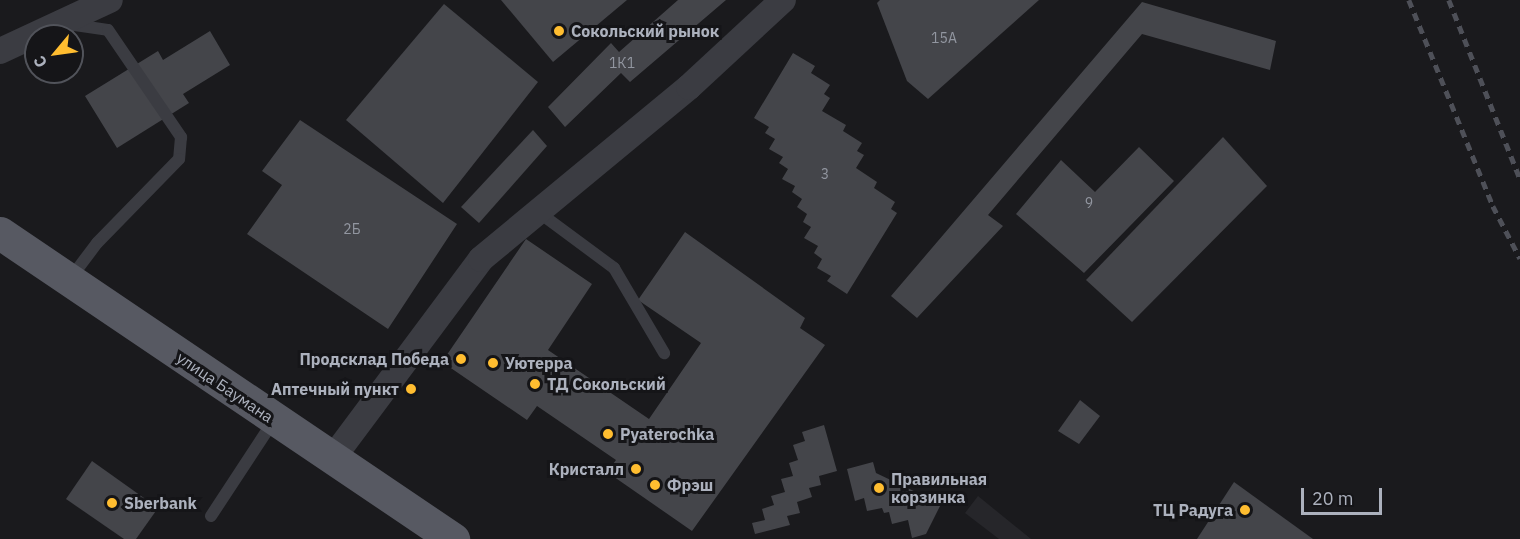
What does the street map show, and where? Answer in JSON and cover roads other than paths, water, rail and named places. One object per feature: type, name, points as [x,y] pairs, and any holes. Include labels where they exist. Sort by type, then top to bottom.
[{"type":"main road","name":"улица Баумана","points":[[0,233],[453,539]]},
{"type":"street","points":[[0,51],[110,0]]},
{"type":"street","points":[[332,459],[481,259],[536,210],[689,87],[783,0]]},
{"type":"lane","points":[[59,23],[108,30],[181,137],[179,159],[97,243],[70,280]]},
{"type":"lane","points":[[536,210],[614,268],[664,353]]},
{"type":"lane","points":[[211,516],[274,420]]},
{"type":"railway","points":[[1409,0],[1493,206],[1520,258]]},
{"type":"railway","points":[[1449,0],[1520,178]]},
{"type":"place","name":"Сокольский рынок","points":[[559,31]]},
{"type":"place","name":"Продсклад Победа","points":[[461,359]]},
{"type":"place","name":"Уютерра","points":[[493,363]]},
{"type":"place","name":"ТД Сокольский","points":[[535,384]]},
{"type":"place","name":"Аптечный пункт","points":[[411,389]]},
{"type":"place","name":"Pyaterochka","points":[[608,434]]},
{"type":"place","name":"Кристалл","points":[[636,469]]},
{"type":"place","name":"Фрэш","points":[[655,485]]},
{"type":"place","name":"Правильная корзинка","points":[[879,488]]},
{"type":"place","name":"Sberbank","points":[[112,503]]},
{"type":"place","name":"ТЦ Радуга","points":[[1245,510]]}]
